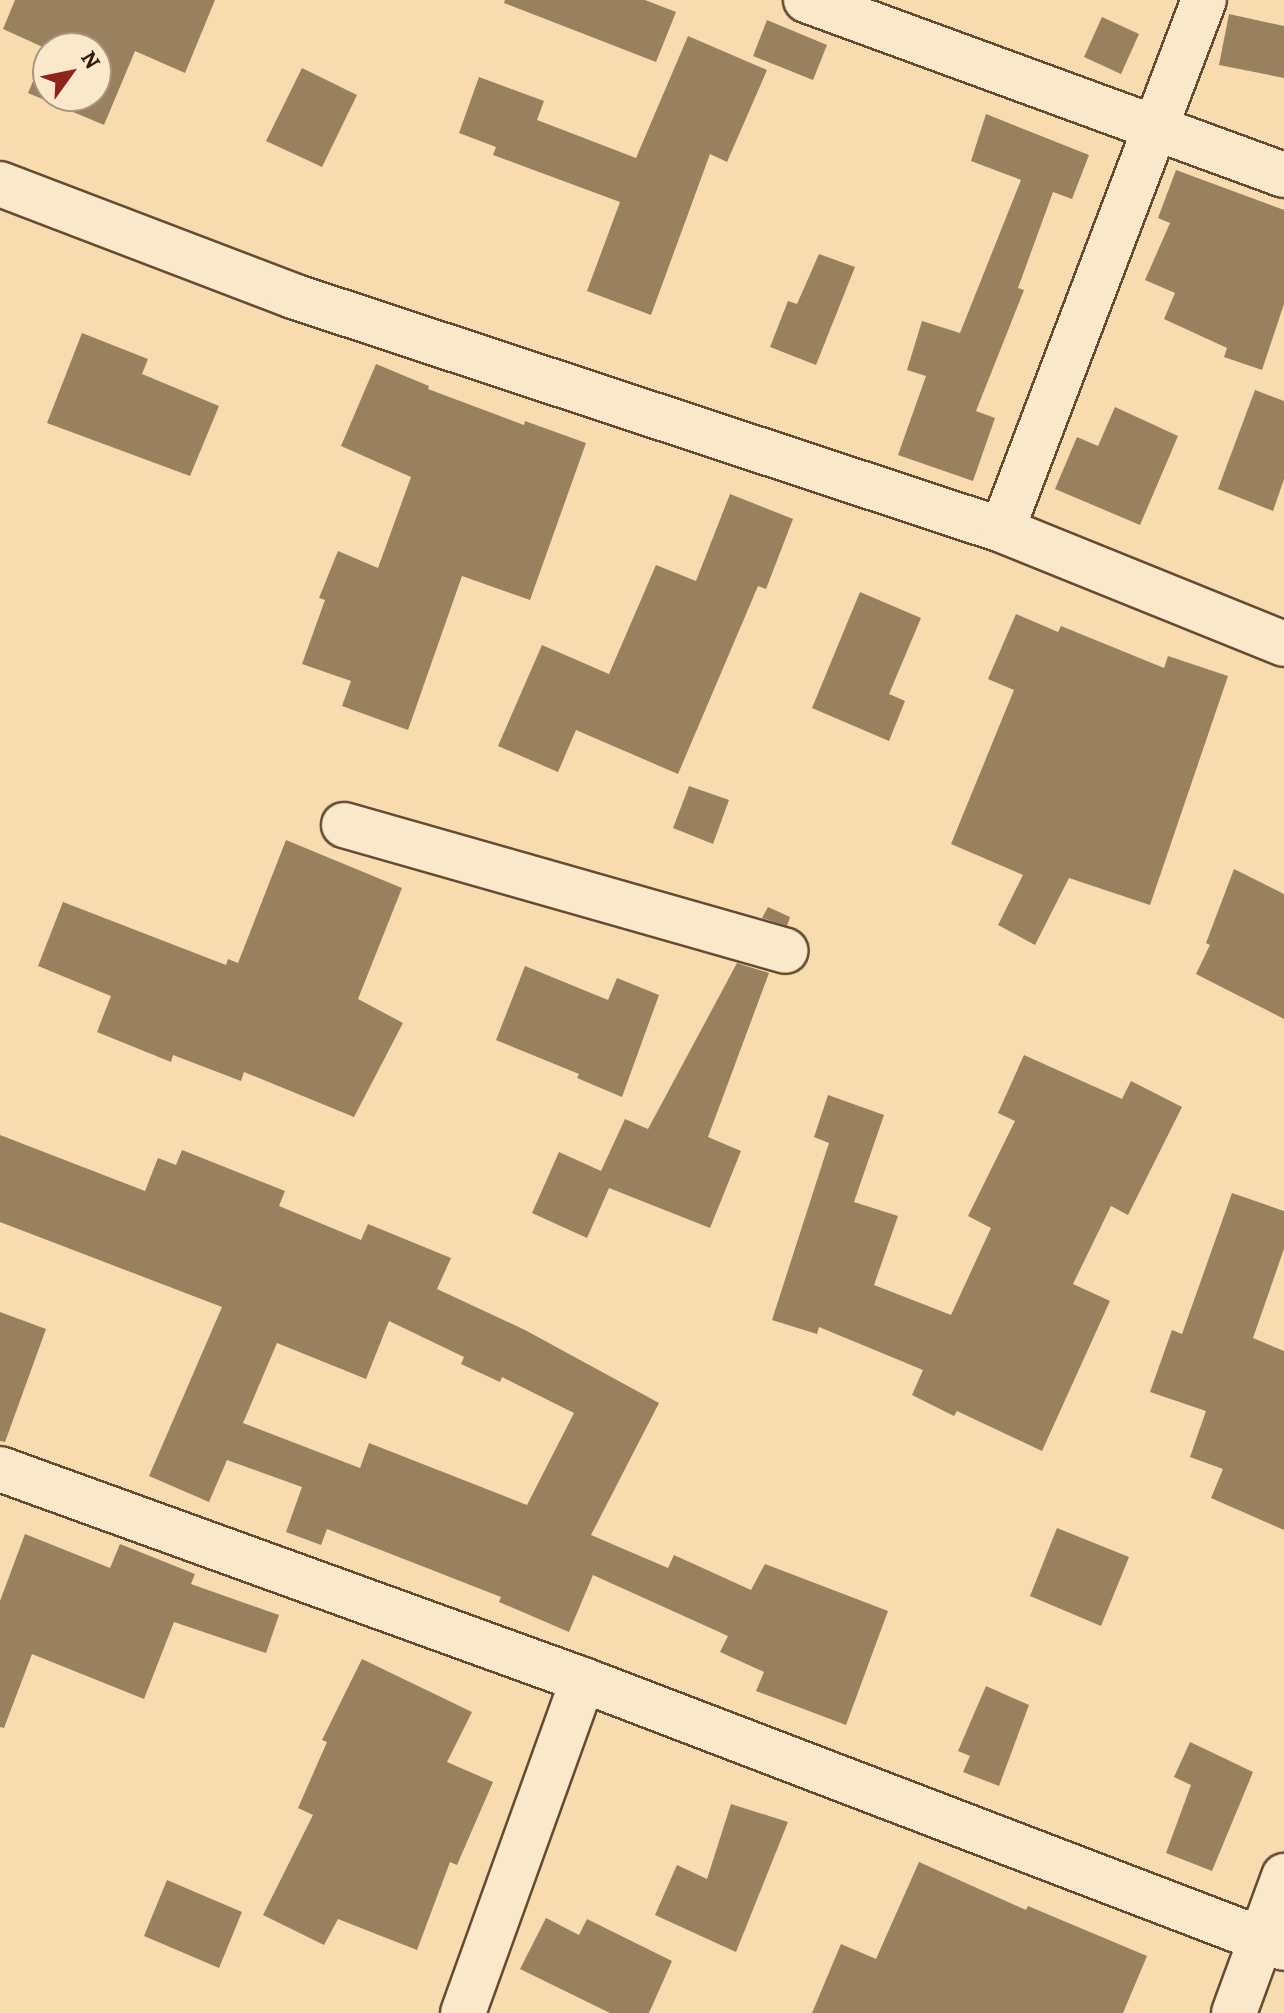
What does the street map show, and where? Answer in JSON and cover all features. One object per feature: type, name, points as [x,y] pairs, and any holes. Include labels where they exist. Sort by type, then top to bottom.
[{"type":"street","points":[[806,0],[1284,175]]},
{"type":"street","points":[[1002,530],[1204,0]]},
{"type":"street","points":[[0,184],[293,296],[1002,530],[1284,644]]},
{"type":"street","points":[[344,825],[785,951]]},
{"type":"street","points":[[0,1469],[583,1680],[1273,1944]]},
{"type":"street","points":[[463,2013],[583,1680]]},
{"type":"street","points":[[1234,2013],[1273,1944],[1284,1876]]},
{"type":"building","points":[[15,0],[215,0],[185,73],[135,51],[112,106],[112,32],[32,32],[32,42],[3,29]]},
{"type":"building","points":[[505,0],[645,0],[676,12],[656,62],[504,3]]},
{"type":"building","points":[[1229,14],[1284,26],[1284,78],[1219,65]]},
{"type":"building","points":[[1102,17],[1139,34],[1121,74],[1084,57]]},
{"type":"building","points":[[767,20],[827,45],[813,80],[753,56]]},
{"type":"building","points":[[688,36],[767,70],[727,162],[710,154],[651,315],[587,291],[620,202],[493,155],[496,147],[459,133],[479,77],[544,101],[537,120],[636,158]]},
{"type":"building","points":[[302,68],[357,95],[322,167],[266,141]]},
{"type":"building","points":[[73,112],[109,112],[104,125]]},
{"type":"building","points":[[986,114],[1089,155],[1072,199],[1053,192],[1018,288],[1024,290],[976,411],[995,418],[973,481],[898,455],[926,376],[907,370],[922,321],[960,333],[1021,180],[971,161]]},
{"type":"building","points":[[1176,170],[1284,210],[1284,304],[1262,370],[1224,357],[1227,348],[1164,319],[1175,293],[1145,280],[1170,223],[1158,218]]},
{"type":"building","points":[[819,254],[855,267],[816,365],[770,347],[788,301],[797,304]]},
{"type":"building","points":[[82,333],[148,359],[142,374],[219,406],[190,476],[47,423]]},
{"type":"building","points":[[376,364],[429,386],[428,389],[524,425],[525,421],[586,443],[530,600],[462,576],[408,730],[342,706],[351,681],[302,664],[325,600],[319,598],[338,551],[378,568],[411,477],[341,446]]},
{"type":"building","points":[[1255,390],[1284,401],[1284,479],[1273,511],[1218,489]]},
{"type":"building","points":[[1115,407],[1178,436],[1140,525],[1055,489],[1077,437],[1098,446]]},
{"type":"building","points":[[730,494],[793,519],[766,589],[758,586],[678,774],[576,730],[558,772],[498,746],[542,645],[609,674],[656,565],[696,581]]},
{"type":"building","points":[[860,592],[921,618],[889,694],[905,701],[889,741],[812,708]]},
{"type":"building","points":[[1016,614],[1058,632],[1061,626],[1164,668],[1168,656],[1228,676],[1150,905],[1069,878],[1035,945],[998,925],[1023,875],[951,844],[1014,690],[988,679]]},
{"type":"building","points":[[689,786],[729,800],[713,844],[673,828]]},
{"type":"building","points":[[286,840],[402,888],[358,999],[403,1023],[354,1117],[244,1072],[241,1081],[173,1055],[171,1062],[97,1032],[111,996],[38,966],[63,902],[226,965],[228,959],[238,963]]},
{"type":"building","points":[[1234,869],[1284,894],[1284,1019],[1196,974],[1210,945],[1206,943]]},
{"type":"building","points":[[768,907],[790,917],[787,926],[762,918]]},
{"type":"building","points":[[737,963],[769,973],[708,1137],[741,1151],[710,1228],[609,1188],[587,1238],[532,1213],[559,1152],[601,1171],[625,1119],[648,1129]]},
{"type":"building","points":[[525,966],[608,1000],[617,978],[659,995],[622,1097],[577,1078],[579,1074],[496,1040]]},
{"type":"building","points":[[1024,1055],[1122,1099],[1131,1081],[1182,1107],[1128,1215],[1111,1206],[1073,1284],[1110,1301],[1042,1451],[957,1411],[954,1416],[912,1395],[923,1370],[819,1327],[817,1334],[772,1320],[829,1143],[814,1137],[828,1095],[884,1115],[854,1202],[898,1216],[874,1285],[951,1315],[991,1228],[968,1216],[1015,1121],[998,1113]]},
{"type":"building","points":[[0,1135],[145,1191],[158,1158],[176,1165],[182,1150],[285,1191],[279,1206],[361,1240],[368,1224],[451,1258],[437,1289],[525,1330],[659,1403],[591,1535],[668,1568],[674,1555],[751,1590],[765,1564],[888,1611],[846,1725],[756,1691],[764,1672],[720,1652],[728,1636],[593,1575],[569,1632],[499,1602],[501,1597],[327,1529],[321,1545],[286,1532],[302,1487],[227,1460],[209,1502],[149,1476],[222,1307],[0,1222]],"holes":[[[389,1321],[464,1357],[461,1364],[500,1382],[502,1377],[574,1413],[527,1505],[369,1443],[360,1468],[243,1423],[277,1343],[366,1379]]]},
{"type":"building","points":[[1232,1193],[1284,1211],[1284,1249],[1253,1338],[1284,1351],[1284,1530],[1211,1498],[1223,1469],[1190,1457],[1206,1411],[1150,1392],[1172,1330],[1182,1334]]},
{"type":"building","points":[[0,1312],[46,1329],[5,1442],[0,1441]]},
{"type":"building","points":[[1057,1528],[1129,1557],[1101,1626],[1030,1596]]},
{"type":"building","points":[[25,1534],[110,1568],[120,1544],[195,1574],[191,1584],[279,1615],[266,1653],[174,1622],[144,1699],[32,1654],[4,1728],[0,1727],[0,1601]]},
{"type":"building","points":[[362,1659],[472,1712],[447,1762],[493,1782],[457,1865],[450,1862],[417,1950],[338,1919],[324,1945],[263,1915],[313,1815],[298,1808],[327,1742],[322,1740]]},
{"type":"building","points":[[986,1686],[1029,1705],[999,1786],[963,1772],[970,1756],[958,1751]]},
{"type":"building","points":[[1190,1742],[1253,1772],[1212,1871],[1166,1853],[1191,1785],[1174,1777]]},
{"type":"building","points":[[731,1804],[788,1822],[736,1952],[655,1915],[677,1865],[707,1879]]},
{"type":"building","points":[[919,1862],[1026,1910],[1028,1906],[1147,1956],[1123,2013],[812,2013],[841,1944],[876,1959]]},
{"type":"building","points":[[167,1880],[242,1912],[219,1968],[144,1936]]},
{"type":"building","points":[[546,1918],[579,1935],[587,1919],[672,1961],[649,2013],[610,2013],[520,1969]]}]
